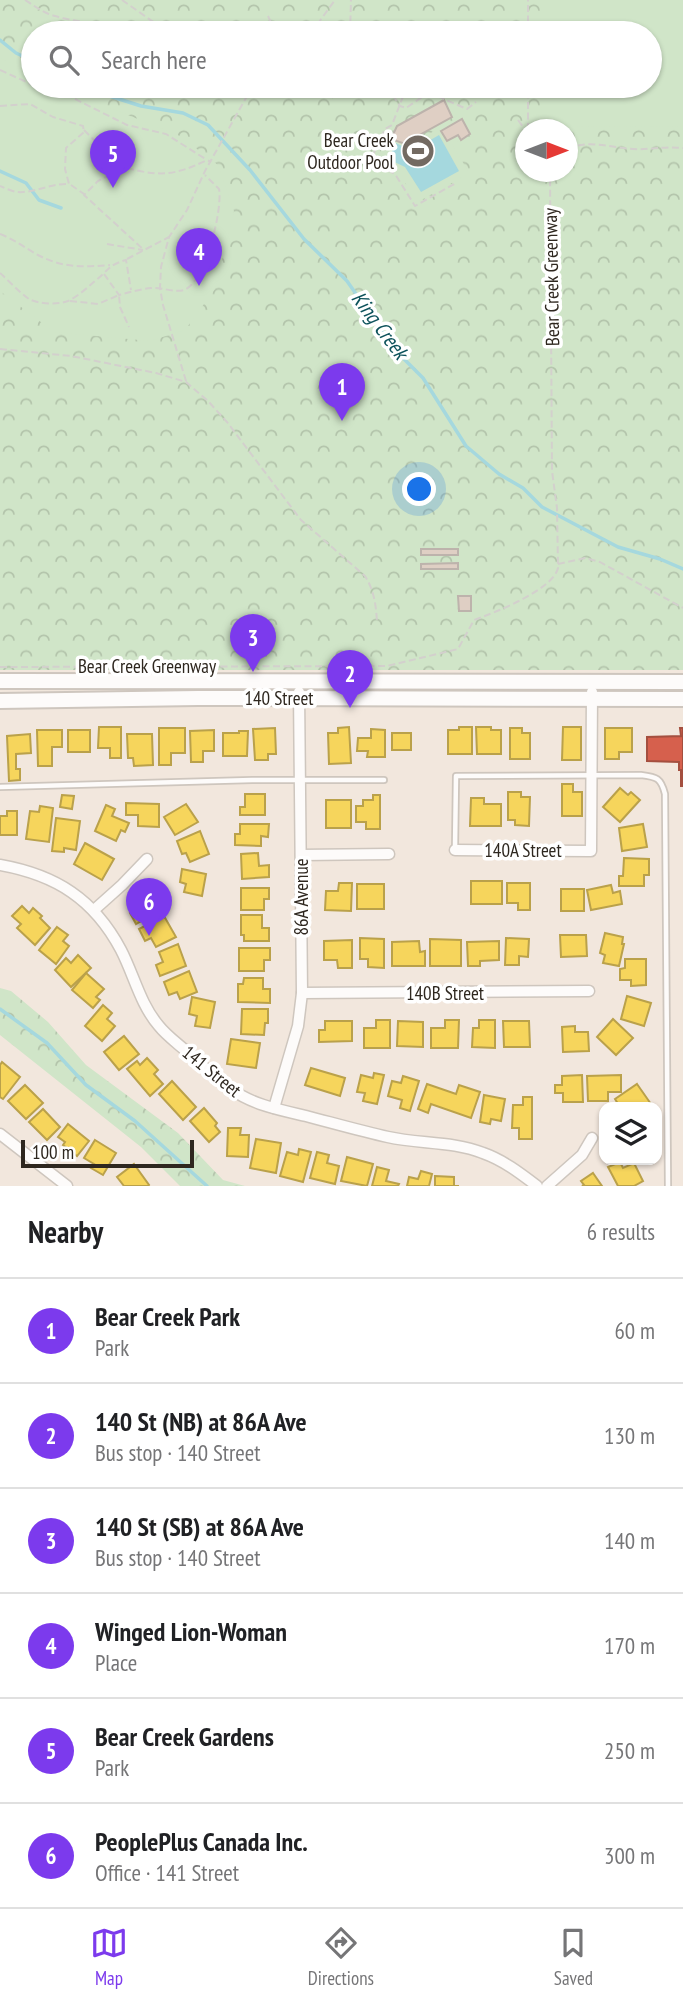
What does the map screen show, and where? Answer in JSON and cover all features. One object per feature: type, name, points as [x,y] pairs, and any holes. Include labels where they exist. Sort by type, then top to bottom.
[{"type":"main road","name":"140 Street","points":[[0,681],[683,682]]},
{"type":"main road","name":"140 Street","points":[[0,701],[299,698],[683,699]]},
{"type":"street","name":"86A Avenue","points":[[274,1108],[298,1026],[302,993],[299,681]]},
{"type":"street","points":[[591,776],[592,681]]},
{"type":"street","name":"140A Street","points":[[455,850],[591,850],[591,776]]},
{"type":"street","points":[[301,855],[389,855]]},
{"type":"street","points":[[94,910],[122,886],[147,859]]},
{"type":"street","name":"141 Street","points":[[0,865],[47,877],[94,910],[120,949],[142,999],[159,1026],[231,1089],[248,1100],[386,1137],[449,1144],[481,1152],[514,1168],[537,1186]]},
{"type":"street","name":"140B Street","points":[[302,993],[589,991]]},
{"type":"street","points":[[0,1134],[67,1186]]},
{"type":"street","points":[[547,1186],[582,1156],[592,1138]]},
{"type":"lane","points":[[455,850],[456,776],[641,775],[654,777],[663,783],[668,1186]]},
{"type":"lane","points":[[0,787],[384,780]]},
{"type":"path","points":[[25,0],[43,12],[84,21]]},
{"type":"path","points":[[121,0],[151,21]]},
{"type":"path","points":[[320,21],[335,0]]},
{"type":"path","points":[[350,21],[351,0]]},
{"type":"path","points":[[528,0],[528,21]]},
{"type":"path","points":[[268,16],[270,21]]},
{"type":"path","points":[[0,70],[21,79]]},
{"type":"path","points":[[73,98],[127,125],[166,134],[209,161]]},
{"type":"path","points":[[0,106],[30,104],[53,117],[83,126],[108,154],[126,167],[148,173],[164,173],[186,170],[209,161],[215,155],[246,98]]},
{"type":"path","points":[[395,98],[400,106],[406,108],[421,98]]},
{"type":"path","points":[[403,98],[392,125],[385,130],[370,161],[395,174],[415,206],[456,183]]},
{"type":"path","points":[[441,98],[467,109],[476,102]]},
{"type":"path","points":[[527,119],[528,98]]},
{"type":"path","points":[[69,184],[65,169],[66,148],[84,130]]},
{"type":"path","points":[[578,145],[635,150],[667,146],[683,148]]},
{"type":"path","points":[[186,382],[163,305],[160,288],[161,267],[169,237],[187,210],[209,161]]},
{"type":"path","points":[[85,195],[98,181],[126,167]]},
{"type":"path","points":[[0,272],[32,300],[48,303],[69,301],[98,304],[131,291],[188,288],[206,258],[217,224],[220,198],[217,185],[204,174]]},
{"type":"path","name":"Bear Creek Greenway","points":[[0,667],[387,666],[458,649],[474,620],[500,611],[548,583],[557,573],[558,564],[558,508],[552,471],[550,182]]},
{"type":"path","points":[[0,186],[15,192],[60,183],[69,184],[85,195],[144,250]]},
{"type":"path","points":[[0,234],[44,258],[77,267],[127,260],[169,237]]},
{"type":"path","points":[[107,244],[144,250]]},
{"type":"path","points":[[127,260],[131,291]]},
{"type":"path","points":[[69,301],[104,274],[112,264]]},
{"type":"path","points":[[104,274],[119,295],[120,307],[129,327]]},
{"type":"path","points":[[0,349],[71,356],[156,373],[186,382],[227,422],[302,520],[365,576],[374,596],[377,622]]},
{"type":"path","points":[[558,564],[585,558],[600,562],[683,608]]},
{"type":"green space","points":[[0,0],[683,0],[683,670],[0,670]]},
{"type":"green space","points":[[542,0],[683,0],[683,127],[578,126],[578,119],[541,119],[542,98],[662,98],[662,21],[542,21]]},
{"type":"green space","points":[[0,58],[21,68],[21,98],[86,98],[180,136],[218,165],[234,211],[215,289],[185,330],[150,341],[54,332],[0,291]]},
{"type":"green space","name":"Bear Creek Outdoor Pool","points":[[444,100],[452,115],[416,137],[417,140],[462,119],[470,134],[452,144],[468,171],[466,175],[416,203],[398,170],[377,159],[389,133],[393,134],[397,126]]},
{"type":"green space","points":[[0,988],[11,991],[48,1022],[86,1065],[178,1133],[223,1180],[245,1186],[180,1186],[141,1147],[0,1035]]},
{"type":"water","points":[[439,135],[459,171],[421,192],[405,167],[388,159],[396,143],[412,151]]},
{"type":"building: Homes","points":[[99,727],[121,727],[121,758],[110,758],[110,748],[98,748]]},
{"type":"building: Homes","points":[[349,727],[351,763],[329,764],[328,733],[338,733],[338,728]]},
{"type":"building: Homes","points":[[459,727],[472,727],[472,754],[448,754],[448,730],[459,730]]},
{"type":"building: Homes","points":[[476,727],[501,730],[501,754],[477,754]]},
{"type":"building: Homes","points":[[563,727],[581,727],[581,760],[562,760]]},
{"type":"building: Homes","points":[[159,728],[185,728],[185,753],[171,753],[171,765],[159,765]]},
{"type":"building: Homes","points":[[275,728],[276,754],[268,754],[268,760],[255,760],[253,729]]},
{"type":"building: Homes","points":[[510,728],[522,728],[522,733],[530,733],[530,759],[510,759]]},
{"type":"building: Homes","points":[[605,728],[632,728],[632,752],[619,752],[619,759],[605,759]]},
{"type":"building: Homes","points":[[371,729],[385,730],[385,757],[367,757],[368,751],[357,751],[358,738],[371,738]]},
{"type":"building: Homes","points":[[37,730],[62,730],[62,747],[52,747],[52,766],[38,766]]},
{"type":"building: Homes","points":[[68,730],[90,730],[90,752],[68,752]]},
{"type":"building: Homes","points":[[214,730],[214,751],[203,751],[203,762],[191,762],[190,731]]},
{"type":"building: Homes","points":[[248,731],[247,756],[223,756],[223,733]]},
{"type":"building: Homes","points":[[392,733],[411,733],[411,750],[392,750]]},
{"type":"building: Homes","points":[[30,734],[31,753],[16,754],[16,769],[20,769],[20,780],[9,781],[7,736]]},
{"type":"building: Homes","points":[[127,734],[152,734],[153,765],[134,766],[133,758],[128,758]]},
{"type":"building: Homes","points":[[562,784],[573,784],[573,792],[582,792],[582,816],[562,816]]},
{"type":"building: Homes","points":[[620,788],[628,795],[631,792],[640,800],[620,822],[603,807]]},
{"type":"building: Homes","points":[[508,792],[521,792],[521,797],[530,797],[529,826],[515,825],[515,820],[508,820]]},
{"type":"building: Homes","points":[[245,794],[265,794],[265,815],[240,815],[240,807],[245,807]]},
{"type":"building: Homes","points":[[62,795],[74,796],[72,809],[60,807]]},
{"type":"building: Homes","points":[[373,795],[380,795],[380,829],[366,829],[366,822],[356,822],[356,806],[363,806],[363,800],[373,800]]},
{"type":"building: Homes","points":[[471,798],[484,798],[484,804],[501,804],[501,826],[470,826]]},
{"type":"building: Homes","points":[[326,800],[351,800],[351,828],[326,828]]},
{"type":"building: Homes","points":[[126,803],[159,804],[159,827],[138,826],[138,815],[126,815]]},
{"type":"building: Homes","points":[[186,804],[198,822],[175,835],[164,817]]},
{"type":"building: Homes","points":[[106,805],[115,809],[112,816],[129,823],[125,832],[121,830],[116,841],[95,831]]},
{"type":"building: Homes","points":[[40,806],[53,808],[49,842],[26,839],[30,811],[39,812]]},
{"type":"building: Homes","points":[[7,811],[17,811],[17,835],[0,835],[0,816],[7,816]]},
{"type":"building: Homes","points":[[56,818],[80,821],[76,850],[64,848],[64,852],[52,851]]},
{"type":"building: Homes","points":[[240,824],[269,824],[268,837],[261,836],[261,846],[235,845],[235,834],[240,834]]},
{"type":"building: Homes","points":[[643,824],[647,847],[622,851],[619,828]]},
{"type":"building: Homes","points":[[200,831],[209,854],[190,862],[186,853],[182,854],[177,841]]},
{"type":"building: Homes","points":[[85,843],[114,859],[102,880],[74,864]]},
{"type":"building: Homes","points":[[258,853],[259,866],[269,865],[269,877],[242,879],[241,854]]},
{"type":"building: Homes","points":[[624,858],[649,859],[649,875],[644,875],[644,886],[619,886],[619,876],[623,876]]},
{"type":"building: Homes","points":[[182,869],[206,874],[202,896],[184,892],[186,884],[180,882]]},
{"type":"building: Homes","points":[[471,881],[502,881],[502,904],[471,904]]},
{"type":"building: Homes","points":[[339,883],[352,883],[351,911],[325,910],[326,891],[338,891]]},
{"type":"building: Homes","points":[[507,883],[530,883],[530,910],[518,910],[518,903],[507,903]]},
{"type":"building: Homes","points":[[357,884],[384,884],[384,909],[357,909]]},
{"type":"building: Homes","points":[[611,885],[613,893],[620,891],[622,904],[591,910],[587,890]]},
{"type":"building: Homes","points":[[241,888],[269,888],[269,899],[264,899],[264,910],[241,910]]},
{"type":"building: Homes","points":[[561,889],[584,889],[584,911],[561,911]]},
{"type":"building: Homes","points":[[149,895],[158,911],[136,924],[129,906]]},
{"type":"building: Homes","points":[[22,906],[29,913],[33,908],[50,928],[35,945],[17,928],[21,924],[12,916]]},
{"type":"building: Homes","points":[[241,915],[262,915],[262,928],[269,928],[269,941],[244,941],[244,935],[241,935]]},
{"type":"building: Homes","points":[[164,916],[176,937],[156,947],[151,938],[145,941],[139,929]]},
{"type":"building: Homes","points":[[57,927],[68,935],[63,941],[69,946],[56,964],[39,950]]},
{"type":"building: Homes","points":[[605,933],[623,937],[619,966],[603,963],[605,955],[600,953]]},
{"type":"building: Homes","points":[[560,935],[586,935],[587,956],[561,957]]},
{"type":"building: Homes","points":[[360,938],[384,939],[384,968],[368,967],[368,959],[360,959]]},
{"type":"building: Homes","points":[[506,938],[529,939],[528,957],[519,956],[519,965],[505,965]]},
{"type":"building: Homes","points":[[430,939],[461,940],[461,966],[430,966]]},
{"type":"building: Homes","points":[[352,940],[352,968],[338,968],[337,960],[324,960],[324,941]]},
{"type":"building: Homes","points":[[419,941],[420,952],[425,951],[425,966],[392,966],[392,942]]},
{"type":"building: Homes","points":[[499,941],[499,960],[480,961],[480,966],[468,966],[467,942]]},
{"type":"building: Homes","points":[[178,944],[186,966],[160,976],[156,965],[163,962],[159,952]]},
{"type":"building: Homes","points":[[239,948],[270,948],[270,960],[264,960],[264,971],[239,971]]},
{"type":"building: Homes","points":[[78,955],[91,968],[71,987],[55,970],[66,958],[71,963]]},
{"type":"building: Homes","points":[[625,959],[646,959],[646,985],[631,986],[631,980],[620,980],[620,969],[625,968]]},
{"type":"building: Homes","points":[[189,971],[197,992],[180,999],[177,992],[169,995],[164,982]]},
{"type":"building: Homes","points":[[86,973],[104,989],[96,997],[100,1000],[93,1008],[72,990]]},
{"type":"building: Homes","points":[[244,978],[263,978],[263,989],[270,989],[270,1003],[238,1002],[238,984],[243,984]]},
{"type":"building: Homes","points":[[627,996],[651,1003],[644,1026],[621,1019]]},
{"type":"building: Homes","points":[[192,997],[215,1002],[210,1028],[195,1026],[197,1016],[189,1014]]},
{"type":"building: Homes","points":[[103,1005],[112,1013],[107,1019],[115,1026],[102,1041],[85,1026]]},
{"type":"building: Homes","points":[[242,1009],[268,1009],[268,1023],[265,1023],[264,1035],[241,1034]]},
{"type":"building: Homes","points":[[613,1019],[633,1038],[616,1055],[597,1037]]},
{"type":"building: Homes","points":[[376,1020],[390,1020],[390,1048],[364,1048],[364,1028],[376,1028]]},
{"type":"building: Homes","points":[[445,1020],[459,1020],[458,1048],[431,1048],[431,1028],[445,1028]]},
{"type":"building: Homes","points":[[479,1020],[495,1020],[495,1048],[472,1047],[473,1028],[479,1028]]},
{"type":"building: Homes","points":[[325,1021],[352,1021],[352,1041],[319,1042],[319,1030],[325,1030]]},
{"type":"building: Homes","points":[[398,1021],[423,1022],[423,1047],[397,1046]]},
{"type":"building: Homes","points":[[503,1021],[529,1021],[530,1047],[504,1047]]},
{"type":"building: Homes","points":[[575,1026],[575,1032],[588,1032],[589,1051],[563,1052],[562,1027]]},
{"type":"building: Homes","points":[[124,1036],[139,1054],[119,1070],[104,1052]]},
{"type":"building: Homes","points":[[231,1039],[260,1043],[256,1068],[227,1064]]},
{"type":"building: Homes","points":[[147,1058],[158,1070],[154,1074],[163,1084],[150,1096],[127,1069],[137,1061],[140,1065]]},
{"type":"building: Homes","points":[[2,1062],[20,1077],[3,1099],[0,1097]]},
{"type":"building: Homes","points":[[311,1068],[345,1078],[340,1096],[305,1085]]},
{"type":"building: Homes","points":[[374,1073],[384,1075],[377,1104],[363,1101],[365,1093],[357,1092],[361,1075],[373,1078]]},
{"type":"building: Homes","points":[[582,1075],[583,1102],[563,1102],[563,1093],[555,1093],[555,1085],[562,1085],[562,1076]]},
{"type":"building: Homes","points":[[621,1075],[621,1092],[608,1092],[608,1101],[588,1101],[587,1076]]},
{"type":"building: Homes","points":[[403,1076],[419,1081],[410,1111],[400,1108],[402,1100],[388,1096],[392,1081],[401,1083]]},
{"type":"building: Homes","points":[[172,1081],[196,1107],[183,1120],[159,1094]]},
{"type":"building: Homes","points":[[427,1084],[456,1094],[459,1085],[480,1092],[471,1118],[431,1104],[428,1113],[418,1109]]},
{"type":"building: Homes","points":[[637,1084],[650,1102],[617,1102],[615,1099]]},
{"type":"building: Homes","points":[[25,1085],[43,1103],[26,1119],[8,1101]]},
{"type":"building: Homes","points":[[484,1095],[505,1099],[501,1121],[491,1119],[490,1124],[480,1122]]},
{"type":"building: Homes","points":[[523,1097],[532,1097],[532,1139],[519,1139],[519,1128],[512,1128],[513,1105],[523,1105]]},
{"type":"building: Homes","points":[[204,1108],[217,1123],[215,1126],[220,1132],[209,1142],[190,1121]]},
{"type":"building: Homes","points":[[43,1109],[60,1127],[47,1140],[29,1122]]},
{"type":"building: Homes","points":[[68,1124],[89,1141],[77,1156],[63,1145],[65,1142],[58,1137]]},
{"type":"building: Homes","points":[[228,1128],[241,1128],[240,1135],[249,1135],[248,1157],[227,1156]]},
{"type":"building: Homes","points":[[256,1139],[281,1143],[276,1173],[250,1168]]},
{"type":"building: Homes","points":[[95,1140],[116,1153],[103,1175],[91,1168],[94,1164],[84,1158]]},
{"type":"building: Homes","points":[[299,1149],[311,1152],[303,1182],[280,1176],[287,1152],[298,1155]]},
{"type":"building: Homes","points":[[317,1152],[329,1155],[327,1163],[339,1166],[335,1184],[310,1178]]},
{"type":"building: Homes","points":[[347,1157],[373,1164],[367,1186],[341,1181]]},
{"type":"building: Homes","points":[[134,1164],[148,1186],[124,1186],[117,1177]]},
{"type":"building: Homes","points":[[622,1165],[623,1168],[635,1165],[643,1181],[634,1186],[618,1186],[608,1167]]},
{"type":"building: Homes","points":[[377,1167],[389,1170],[386,1181],[399,1184],[398,1186],[372,1186]]},
{"type":"building: Homes","points":[[421,1171],[432,1174],[429,1186],[407,1186],[409,1177],[418,1179]]},
{"type":"building: Homes","points":[[593,1173],[602,1186],[582,1186],[584,1185],[581,1181]]},
{"type":"building: Homes","points":[[435,1176],[454,1177],[454,1186],[435,1186]]},
{"type":"building: Shops","points":[[680,728],[683,728],[683,786],[679,762],[647,761],[647,737],[681,736]]},
{"type":"building: Other","points":[[444,100],[452,117],[416,137],[417,141],[408,145],[391,139],[397,126]]},
{"type":"building: Other","points":[[462,119],[470,134],[461,140],[458,135],[447,141],[441,131]]},
{"type":"building: Other","points":[[421,549],[458,549],[458,555],[421,555]]},
{"type":"building: Other","points":[[458,563],[458,569],[421,569],[421,564]]},
{"type":"building: Other","points":[[458,596],[471,596],[471,611],[459,611]]},
{"type":"waterway","name":"King Creek","points":[[0,40],[21,55]]},
{"type":"waterway","name":"King Creek","points":[[116,98],[141,106],[183,113],[208,125],[250,170],[304,239],[347,281],[395,350],[423,378],[466,446],[499,474],[523,488],[542,507],[618,547],[683,569]]},
{"type":"waterway","points":[[0,171],[26,183],[39,200],[61,208]]},
{"type":"waterway","points":[[0,1009],[47,1043],[86,1085],[135,1121],[207,1186]]},
{"type":"place","name":"Bear Creek Outdoor Pool","points":[[418,151]]},
{"type":"place","name":"Bear Creek Gardens","points":[[113,188]]},
{"type":"place","name":"Winged Lion-Woman","points":[[199,286]]},
{"type":"place","name":"Bear Creek Park","points":[[342,421]]},
{"type":"place","name":"140 St (SB) at 86A Ave","points":[[253,672]]},
{"type":"place","name":"140 St (NB) at 86A Ave","points":[[350,708]]},
{"type":"place","name":"PeoplePlus Canada Inc.","points":[[149,936]]}]
